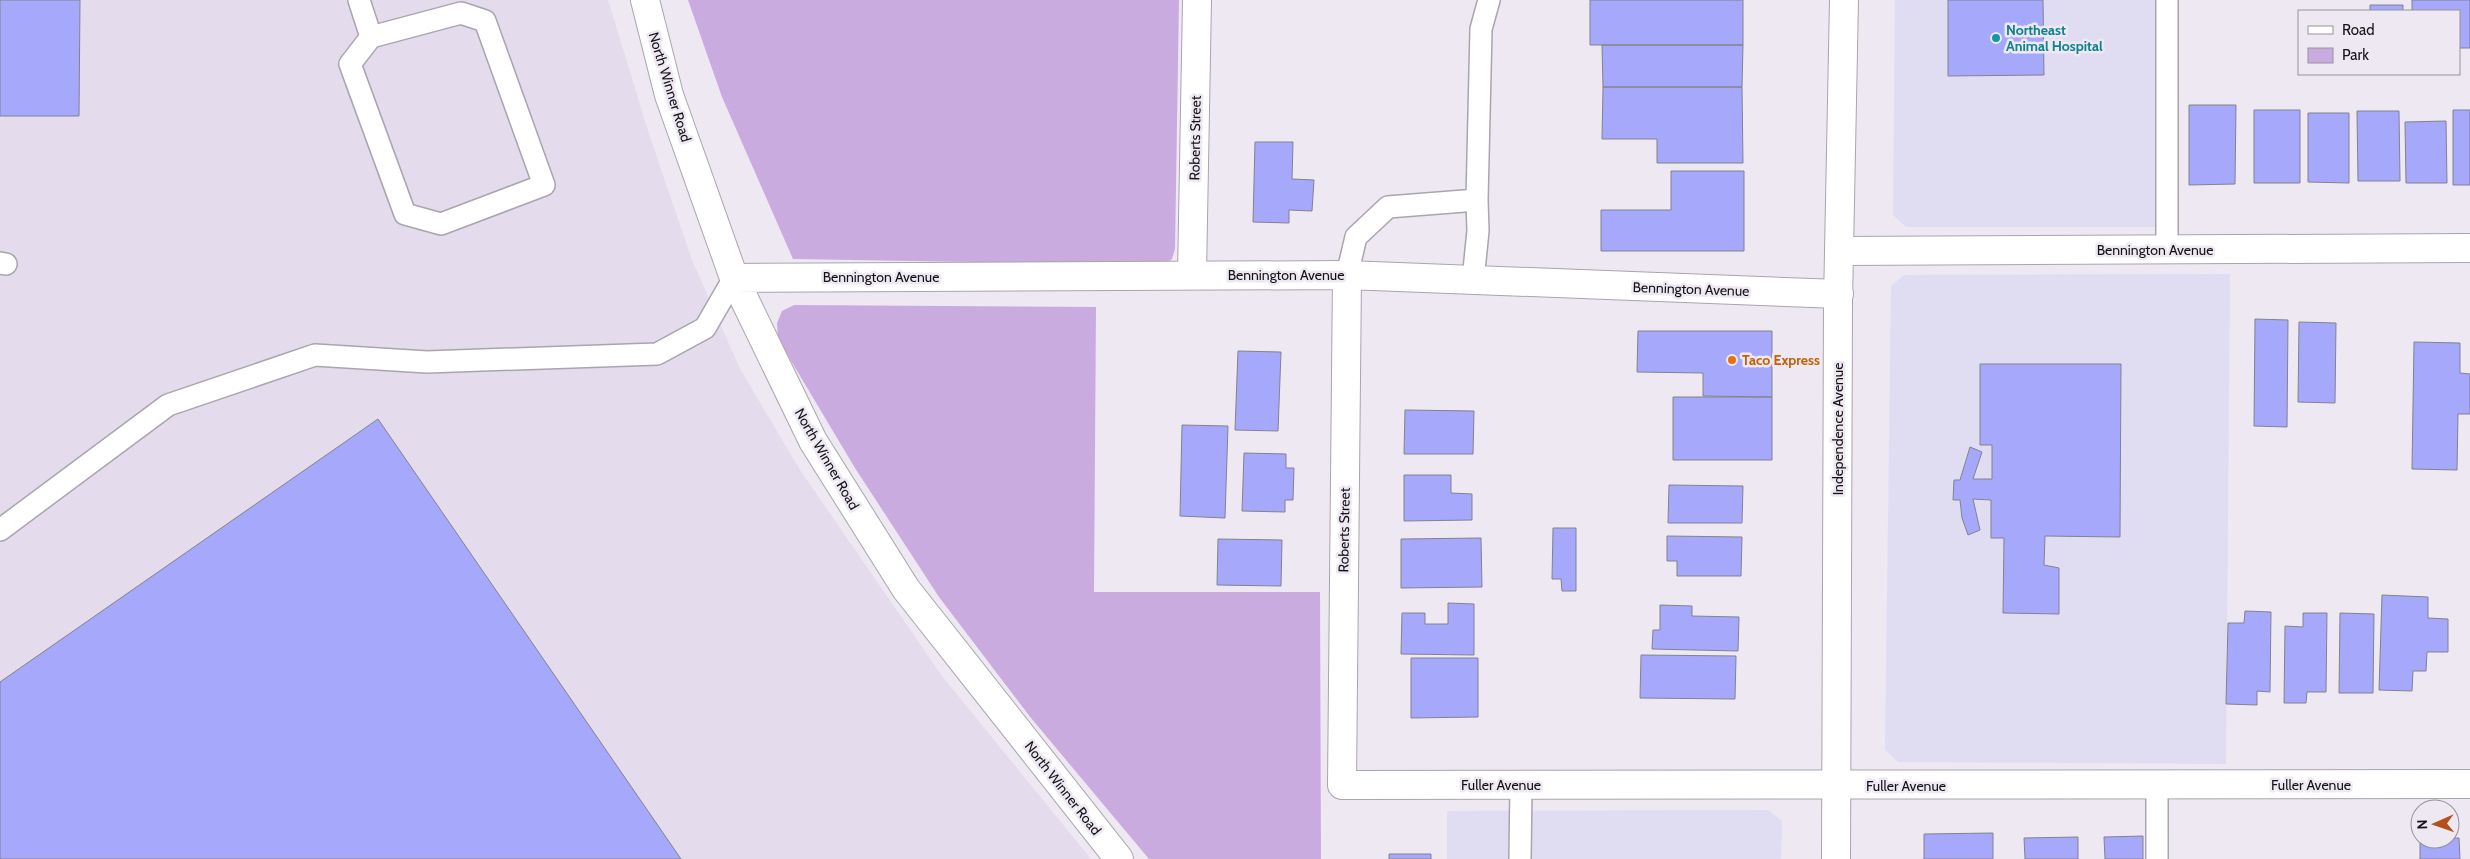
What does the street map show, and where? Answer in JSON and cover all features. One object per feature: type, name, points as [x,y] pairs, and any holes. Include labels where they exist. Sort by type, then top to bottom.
[{"type":"street","name":"North Winner Road","points":[[645,0],[669,95],[734,278],[813,441],[906,589],[1119,859]]},
{"type":"street","name":"Roberts Street","points":[[1192,275],[1197,0]]},
{"type":"street","name":"Independence Avenue","points":[[1836,859],[1839,294],[1844,0]]},
{"type":"street","name":"Bennington Avenue","points":[[1840,251],[2470,248]]},
{"type":"street","name":"Bennington Avenue","points":[[734,278],[1346,275],[1839,294]]},
{"type":"street","name":"Roberts Street","points":[[1342,785],[1346,275]]},
{"type":"street","name":"Fuller Avenue","points":[[1342,785],[2470,784]]},
{"type":"lane","points":[[359,0],[371,37]]},
{"type":"lane","points":[[1473,280],[1478,231],[1481,29],[1489,0]]},
{"type":"lane","points":[[2167,0],[2167,250]]},
{"type":"lane","points":[[460,13],[484,21],[544,185],[441,224],[405,214],[350,64],[371,37],[460,13]]},
{"type":"lane","points":[[1346,275],[1356,237],[1388,208],[1477,200]]},
{"type":"lane","points":[[0,530],[168,405],[315,355],[427,362],[657,354],[704,328],[734,278]]},
{"type":"lane","points":[[1520,859],[1522,785]]},
{"type":"lane","points":[[2157,785],[2157,859]]},
{"type":"shaded area","points":[[0,0],[608,0],[649,134],[692,260],[740,369],[800,470],[942,676],[1091,859],[0,859]]},
{"type":"shaded area","points":[[1895,0],[2179,0],[2178,227],[1906,227],[1893,215]]},
{"type":"shaded area","points":[[2230,274],[2226,764],[1898,762],[1885,750],[1891,286],[1904,275]]},
{"type":"shaded area","points":[[1768,810],[1782,821],[1781,859],[1447,859],[1447,811]]},
{"type":"green space","points":[[688,0],[1179,0],[1175,249],[1172,259],[1163,265],[793,259],[722,97]]},
{"type":"green space","points":[[794,305],[1096,307],[1094,592],[1320,592],[1321,859],[1149,859],[1031,718],[939,597],[855,468],[778,339],[777,323],[782,311]]},
{"type":"building","points":[[0,0],[80,0],[79,116],[0,116]]},
{"type":"building","points":[[1590,0],[1743,0],[1743,45],[1590,45]]},
{"type":"building","name":"Northeast Animal Hospital","points":[[1948,0],[2043,0],[2044,75],[1948,76]]},
{"type":"building","points":[[2412,0],[2470,0],[2470,48],[2460,48],[2460,10],[2412,10]]},
{"type":"building","points":[[2370,5],[2403,5],[2403,10],[2370,10]]},
{"type":"building","points":[[1602,45],[1743,45],[1742,87],[1603,87]]},
{"type":"building","points":[[1603,87],[1742,87],[1743,163],[1657,163],[1657,139],[1602,139]]},
{"type":"building","points":[[2189,105],[2236,105],[2235,184],[2189,185]]},
{"type":"building","points":[[2254,110],[2300,110],[2300,183],[2254,183]]},
{"type":"building","points":[[2453,110],[2470,110],[2470,185],[2453,185]]},
{"type":"building","points":[[2357,111],[2399,111],[2400,181],[2358,181]]},
{"type":"building","points":[[2308,113],[2349,113],[2349,183],[2308,182]]},
{"type":"building","points":[[2446,121],[2447,183],[2406,183],[2405,122]]},
{"type":"building","points":[[1255,142],[1293,142],[1292,179],[1314,180],[1312,211],[1289,210],[1289,223],[1253,222]]},
{"type":"building","points":[[1671,171],[1744,171],[1744,251],[1601,251],[1601,210],[1671,210]]},
{"type":"building","points":[[2255,319],[2288,320],[2287,427],[2254,426]]},
{"type":"building","points":[[2299,322],[2336,323],[2335,403],[2298,402]]},
{"type":"building","points":[[1638,331],[1772,331],[1772,397],[1703,396],[1703,373],[1637,372]]},
{"type":"building","points":[[2414,342],[2460,343],[2460,373],[2470,374],[2470,414],[2458,414],[2457,470],[2412,469]]},
{"type":"building","points":[[1238,351],[1281,352],[1278,431],[1235,430]]},
{"type":"building","points":[[1980,364],[2121,364],[2120,537],[2045,536],[2044,565],[2059,568],[2059,614],[2003,613],[2004,538],[1991,538],[1991,500],[1973,499],[1980,530],[1968,535],[1962,518],[1960,500],[1953,500],[1954,480],[1960,480],[1970,447],[1982,452],[1973,479],[1992,479],[1992,445],[1980,445]]},
{"type":"building","points":[[1673,397],[1772,397],[1772,460],[1673,460]]},
{"type":"building","points":[[1405,410],[1474,411],[1473,454],[1404,454]]},
{"type":"building","points":[[378,419],[681,859],[0,859],[0,682]]},
{"type":"building","points":[[1182,425],[1228,426],[1225,518],[1180,516]]},
{"type":"building","points":[[1244,453],[1286,454],[1286,468],[1294,468],[1293,500],[1285,500],[1285,512],[1242,511]]},
{"type":"building","points":[[1404,475],[1451,475],[1451,493],[1472,494],[1472,520],[1404,521]]},
{"type":"building","points":[[1669,485],[1743,486],[1742,523],[1668,523]]},
{"type":"building","points":[[1553,528],[1576,528],[1576,591],[1562,591],[1561,579],[1552,579]]},
{"type":"building","points":[[1667,536],[1742,537],[1741,576],[1677,576],[1677,561],[1667,561]]},
{"type":"building","points":[[1481,538],[1482,587],[1401,588],[1401,539]]},
{"type":"building","points":[[1218,539],[1282,540],[1281,586],[1217,585]]},
{"type":"building","points":[[2382,595],[2428,597],[2428,618],[2448,619],[2448,652],[2427,652],[2426,671],[2413,671],[2412,691],[2379,690]]},
{"type":"building","points":[[1448,603],[1474,604],[1474,655],[1401,654],[1402,613],[1425,613],[1425,624],[1448,624]]},
{"type":"building","points":[[1660,605],[1692,606],[1692,616],[1739,617],[1738,651],[1652,649],[1653,630],[1660,630]]},
{"type":"building","points":[[2245,611],[2271,612],[2270,692],[2257,691],[2257,705],[2226,704],[2228,623],[2244,623]]},
{"type":"building","points":[[2303,613],[2327,613],[2326,692],[2307,692],[2306,703],[2284,703],[2285,626],[2303,627]]},
{"type":"building","points":[[2340,613],[2374,614],[2373,693],[2339,693]]},
{"type":"building","points":[[1641,655],[1736,656],[1735,699],[1640,698]]},
{"type":"building","points":[[1411,658],[1478,658],[1478,717],[1411,718]]},
{"type":"building","points":[[1993,833],[1993,859],[1924,859],[1924,834]]},
{"type":"building","points":[[2143,836],[2143,859],[2105,859],[2104,837]]},
{"type":"building","points":[[2078,837],[2078,859],[2025,859],[2024,838]]},
{"type":"building","points":[[2420,849],[2460,849],[2460,859],[2420,859]]},
{"type":"building","points":[[1389,854],[1431,854],[1431,859],[1389,859]]},
{"type":"place","name":"Northeast Animal Hospital","points":[[1996,38]]},
{"type":"place","name":"Taco Express","points":[[1732,360]]}]
